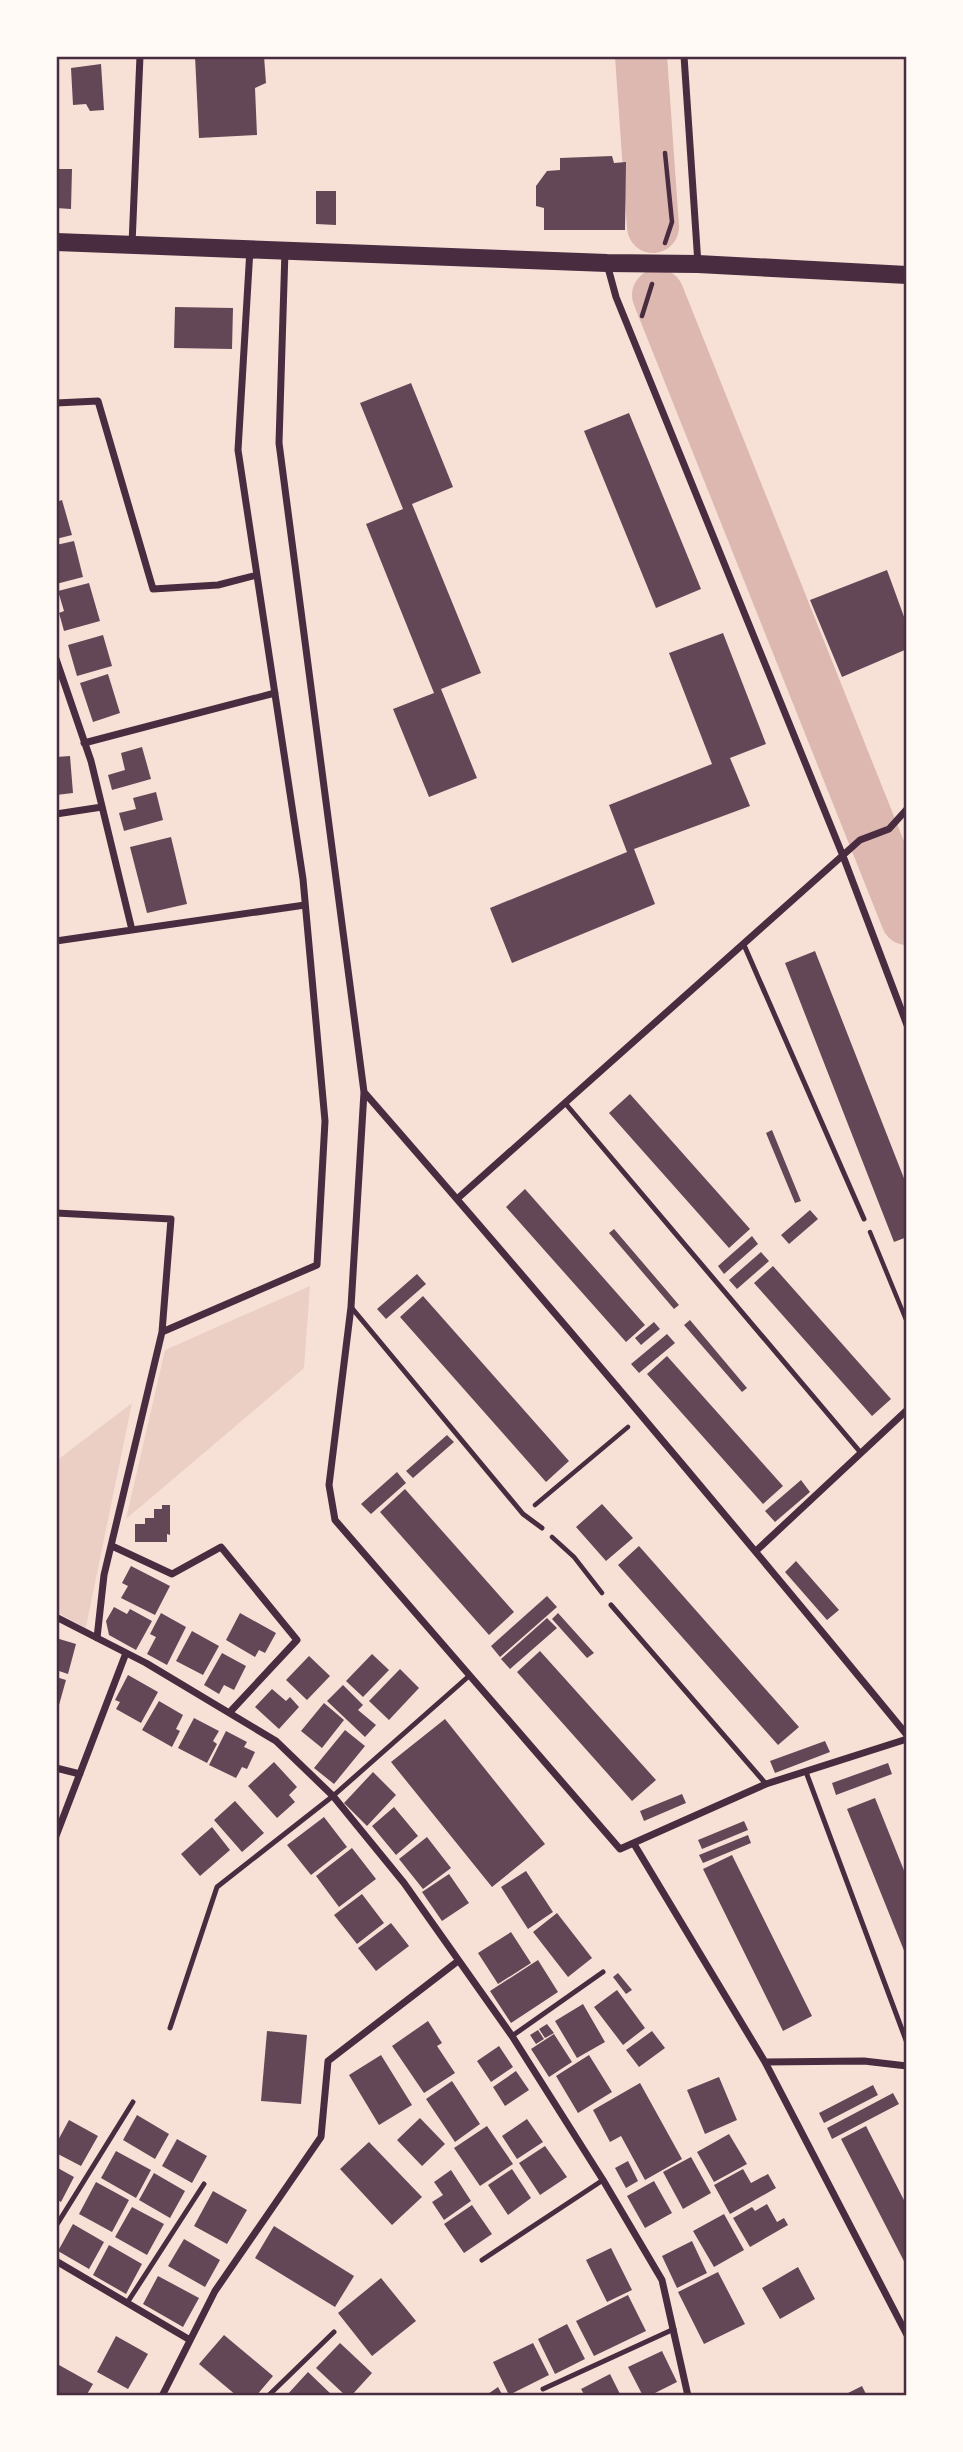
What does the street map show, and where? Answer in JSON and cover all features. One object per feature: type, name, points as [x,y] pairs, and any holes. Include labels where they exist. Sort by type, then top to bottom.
[{"type":"main road","points":[[56,242],[607,263],[698,264],[907,275]]},
{"type":"street","points":[[132,245],[140,56]]},
{"type":"street","points":[[684,56],[698,264]]},
{"type":"street","points":[[162,1332],[317,1265],[325,1121],[301,866],[239,450],[250,249]]},
{"type":"street","points":[[285,250],[279,443],[365,1092],[351,1307],[329,1485],[335,1520],[620,1849],[766,1784],[907,1737],[756,1551],[365,1092]]},
{"type":"street","points":[[607,263],[621,310],[844,856],[907,1025]]},
{"type":"street","points":[[56,403],[98,401],[153,589],[218,585],[257,575]]},
{"type":"street","points":[[56,659],[102,807],[132,930]]},
{"type":"street","points":[[84,743],[275,693]]},
{"type":"street","points":[[56,814],[102,807]]},
{"type":"street","points":[[457,1199],[860,840],[889,829],[905,811]]},
{"type":"street","points":[[905,811],[907,821]]},
{"type":"street","points":[[56,941],[304,905]]},
{"type":"street","points":[[56,1213],[171,1219],[162,1332],[104,1575],[97,1638]]},
{"type":"street","points":[[756,1551],[907,1410]]},
{"type":"street","points":[[112,1546],[172,1574],[221,1547],[297,1640],[230,1712]]},
{"type":"street","points":[[56,1617],[126,1653],[276,1741],[333,1796],[404,1883],[512,2036],[603,2180],[662,2280],[688,2396]]},
{"type":"street","points":[[56,1836],[126,1653]]},
{"type":"street","points":[[56,1768],[80,1774]]},
{"type":"street","points":[[634,1844],[765,2062],[907,2335]]},
{"type":"street","points":[[162,2396],[215,2291],[321,2137],[328,2061],[458,1961]]},
{"type":"street","points":[[765,2062],[864,2061],[907,2066]]},
{"type":"street","points":[[56,2262],[190,2340]]},
{"type":"lane","points":[[744,945],[864,1219]]},
{"type":"lane","points":[[565,1104],[861,1453]]},
{"type":"lane","points":[[351,1307],[523,1514],[542,1528]]},
{"type":"lane","points":[[611,1605],[766,1784]]},
{"type":"lane","points":[[170,2028],[217,1887],[333,1796],[469,1676]]},
{"type":"lane","points":[[806,1772],[907,2043]]},
{"type":"lane","points":[[512,2036],[603,1972]]},
{"type":"lane","points":[[56,2226],[133,2102]]},
{"type":"lane","points":[[482,2260],[603,2180]]},
{"type":"lane","points":[[127,2304],[204,2184]]},
{"type":"lane","points":[[543,2389],[674,2329]]},
{"type":"lane","points":[[268,2396],[334,2332]]},
{"type":"path","points":[[666,153],[672,222]]},
{"type":"path","points":[[864,1219],[907,1322]]},
{"type":"path","points":[[523,1514],[642,1416]]},
{"type":"path","points":[[542,1528],[574,1557],[611,1605]]},
{"type":"shaded area","points":[[310,1286],[304,1368],[126,1519],[165,1350]]},
{"type":"shaded area","points":[[132,1403],[86,1628],[56,1612],[56,1461]]},
{"type":"building","points":[[195,56],[264,56],[266,83],[255,88],[257,135],[199,138]]},
{"type":"building","points":[[101,64],[104,110],[90,111],[86,104],[73,105],[71,68]]},
{"type":"building","points":[[612,156],[614,163],[626,162],[625,230],[544,230],[544,208],[536,206],[536,186],[547,171],[560,170],[560,158]]},
{"type":"building","points":[[56,169],[72,169],[71,209],[56,208]]},
{"type":"building","points":[[316,191],[336,191],[336,225],[316,224]]},
{"type":"building","points":[[175,307],[233,308],[232,349],[174,348]]},
{"type":"building","points":[[411,383],[453,487],[412,504],[481,673],[441,689],[477,778],[429,797],[393,709],[434,693],[366,524],[403,509],[360,403]]},
{"type":"building","points":[[629,413],[701,589],[656,608],[584,431]]},
{"type":"building","points":[[62,500],[72,535],[56,539],[56,502]]},
{"type":"building","points":[[74,541],[83,577],[56,584],[56,545]]},
{"type":"building","points":[[887,570],[907,625],[907,649],[842,677],[810,600]]},
{"type":"building","points":[[89,583],[100,621],[64,631],[59,613],[64,611],[58,591]]},
{"type":"building","points":[[723,633],[766,744],[730,758],[750,806],[634,849],[655,904],[512,963],[490,908],[627,852],[609,805],[712,764],[669,653]]},
{"type":"building","points":[[103,635],[112,666],[77,676],[68,645]]},
{"type":"building","points":[[108,674],[120,713],[93,722],[80,683]]},
{"type":"building","points":[[142,747],[151,779],[112,790],[108,775],[125,770],[121,753]]},
{"type":"building","points":[[70,756],[73,793],[56,795],[56,757]]},
{"type":"building","points":[[156,792],[163,820],[124,831],[119,813],[136,809],[133,798]]},
{"type":"building","points":[[171,837],[187,904],[147,913],[130,847]]},
{"type":"building","points":[[815,951],[907,1186],[907,1237],[894,1242],[785,963]]},
{"type":"building","points":[[630,1094],[750,1229],[729,1248],[609,1113]]},
{"type":"building","points":[[772,1130],[801,1201],[795,1203],[766,1133]]},
{"type":"building","points":[[525,1189],[645,1325],[626,1342],[506,1207]]},
{"type":"building","points":[[810,1210],[818,1219],[789,1244],[781,1235]]},
{"type":"building","points":[[614,1229],[679,1305],[674,1309],[609,1233]]},
{"type":"building","points":[[752,1236],[758,1244],[724,1274],[718,1266]]},
{"type":"building","points":[[761,1252],[769,1261],[737,1289],[729,1280]]},
{"type":"building","points":[[773,1266],[891,1399],[872,1416],[754,1283]]},
{"type":"building","points":[[417,1274],[426,1284],[386,1319],[377,1309]]},
{"type":"building","points":[[423,1296],[569,1461],[546,1482],[400,1317]]},
{"type":"building","points":[[690,1320],[747,1388],[742,1392],[684,1325]]},
{"type":"building","points":[[654,1322],[660,1329],[641,1345],[635,1338]]},
{"type":"building","points":[[667,1334],[675,1343],[639,1373],[631,1364]]},
{"type":"building","points":[[667,1356],[783,1486],[763,1504],[647,1374]]},
{"type":"building","points":[[447,1435],[454,1442],[413,1478],[406,1471]]},
{"type":"building","points":[[397,1472],[406,1483],[371,1514],[361,1504]]},
{"type":"building","points":[[801,1480],[810,1492],[775,1522],[765,1511]]},
{"type":"building","points":[[405,1489],[514,1612],[489,1635],[380,1512]]},
{"type":"building","points":[[602,1504],[633,1538],[606,1561],[576,1527]]},
{"type":"building","points":[[162,1505],[170,1505],[170,1535],[167,1534],[167,1542],[135,1542],[135,1524],[145,1524],[145,1518],[154,1518],[154,1509],[162,1509]]},
{"type":"building","points":[[639,1546],[799,1727],[778,1745],[618,1565]]},
{"type":"building","points":[[796,1561],[839,1610],[827,1620],[785,1572]]},
{"type":"building","points":[[131,1566],[170,1586],[155,1615],[121,1598],[128,1586],[122,1583]]},
{"type":"building","points":[[547,1596],[557,1607],[500,1657],[491,1646]]},
{"type":"building","points":[[114,1607],[127,1614],[130,1609],[152,1621],[136,1650],[109,1635],[106,1621]]},
{"type":"building","points":[[161,1613],[186,1627],[167,1665],[147,1654],[156,1637],[150,1634]]},
{"type":"building","points":[[240,1613],[276,1633],[265,1653],[259,1650],[255,1657],[226,1640]]},
{"type":"building","points":[[558,1613],[594,1653],[587,1658],[552,1619]]},
{"type":"building","points":[[547,1618],[557,1628],[510,1669],[501,1659]]},
{"type":"building","points":[[192,1631],[219,1646],[203,1675],[176,1661]]},
{"type":"building","points":[[56,1638],[76,1644],[68,1674],[56,1670]]},
{"type":"building","points":[[540,1651],[656,1780],[632,1801],[517,1672]]},
{"type":"building","points":[[222,1653],[246,1666],[234,1690],[224,1685],[219,1694],[204,1685]]},
{"type":"building","points":[[372,1654],[389,1670],[363,1697],[346,1681]]},
{"type":"building","points":[[309,1656],[330,1676],[307,1700],[286,1680]]},
{"type":"building","points":[[400,1669],[419,1688],[389,1720],[369,1701]]},
{"type":"building","points":[[128,1675],[158,1692],[141,1723],[116,1709],[120,1702],[115,1700]]},
{"type":"building","points":[[56,1677],[66,1680],[59,1705],[56,1704]]},
{"type":"building","points":[[343,1685],[363,1705],[358,1710],[376,1725],[365,1737],[327,1701]]},
{"type":"building","points":[[272,1689],[286,1701],[290,1697],[299,1707],[279,1729],[255,1707]]},
{"type":"building","points":[[159,1701],[183,1715],[176,1729],[180,1731],[172,1747],[142,1730]]},
{"type":"building","points":[[324,1703],[344,1720],[322,1748],[301,1731]]},
{"type":"building","points":[[194,1718],[219,1731],[213,1741],[217,1744],[207,1763],[178,1748]]},
{"type":"building","points":[[445,1719],[545,1844],[492,1887],[391,1762]]},
{"type":"building","points":[[345,1730],[365,1746],[334,1784],[314,1768]]},
{"type":"building","points":[[226,1731],[247,1742],[244,1747],[255,1752],[247,1769],[242,1767],[236,1778],[209,1765]]},
{"type":"building","points":[[825,1741],[830,1752],[775,1773],[770,1761]]},
{"type":"building","points":[[274,1762],[297,1787],[289,1795],[295,1802],[277,1818],[248,1786]]},
{"type":"building","points":[[888,1763],[892,1774],[836,1795],[832,1783]]},
{"type":"building","points":[[373,1772],[396,1795],[367,1826],[344,1803]]},
{"type":"building","points":[[682,1794],[686,1803],[644,1821],[640,1811]]},
{"type":"building","points":[[875,1798],[907,1878],[907,1958],[847,1809]]},
{"type":"building","points":[[235,1801],[264,1833],[242,1852],[214,1820]]},
{"type":"building","points":[[394,1807],[418,1836],[396,1855],[372,1826]]},
{"type":"building","points":[[324,1817],[347,1847],[311,1875],[287,1845]]},
{"type":"building","points":[[744,1821],[748,1830],[702,1849],[698,1840]]},
{"type":"building","points":[[212,1827],[230,1850],[200,1876],[181,1854]]},
{"type":"building","points":[[748,1835],[751,1843],[703,1863],[699,1855]]},
{"type":"building","points":[[427,1837],[451,1868],[423,1889],[399,1859]]},
{"type":"building","points":[[352,1848],[376,1879],[339,1907],[316,1876]]},
{"type":"building","points":[[732,1855],[812,2016],[783,2031],[703,1869]]},
{"type":"building","points":[[526,1871],[553,1912],[528,1929],[501,1887]]},
{"type":"building","points":[[449,1874],[469,1903],[442,1921],[422,1892]]},
{"type":"building","points":[[362,1894],[384,1923],[357,1944],[334,1915]]},
{"type":"building","points":[[557,1913],[592,1958],[568,1977],[533,1932]]},
{"type":"building","points":[[391,1923],[409,1946],[376,1971],[358,1948]]},
{"type":"building","points":[[511,1932],[531,1963],[498,1984],[478,1953]]},
{"type":"building","points":[[538,1960],[558,1992],[511,2023],[490,1991]]},
{"type":"building","points":[[618,1973],[632,1990],[626,1994],[613,1977]]},
{"type":"building","points":[[617,1990],[645,2028],[623,2045],[594,2007]]},
{"type":"building","points":[[583,2004],[605,2042],[577,2058],[555,2021]]},
{"type":"building","points":[[428,2021],[442,2043],[437,2046],[455,2073],[424,2093],[392,2046]]},
{"type":"building","points":[[547,2024],[554,2033],[545,2038],[539,2029]]},
{"type":"building","points":[[538,2030],[544,2039],[536,2044],[530,2035]]},
{"type":"building","points":[[267,2031],[307,2035],[301,2104],[261,2101]]},
{"type":"building","points":[[652,2031],[665,2048],[639,2067],[626,2050]]},
{"type":"building","points":[[554,2034],[572,2062],[549,2077],[531,2049]]},
{"type":"building","points":[[499,2046],[513,2067],[491,2082],[477,2061]]},
{"type":"building","points":[[381,2055],[412,2105],[379,2125],[349,2075]]},
{"type":"building","points":[[589,2055],[612,2092],[578,2113],[556,2076]]},
{"type":"building","points":[[516,2071],[529,2090],[505,2106],[493,2087]]},
{"type":"building","points":[[719,2077],[737,2120],[705,2134],[687,2090]]},
{"type":"building","points":[[452,2081],[480,2124],[455,2142],[426,2099]]},
{"type":"building","points":[[640,2083],[682,2159],[645,2180],[621,2136],[610,2142],[593,2110]]},
{"type":"building","points":[[873,2085],[878,2095],[824,2123],[819,2113]]},
{"type":"building","points":[[893,2093],[899,2104],[832,2139],[827,2128]]},
{"type":"building","points":[[137,2115],[169,2134],[155,2159],[123,2140]]},
{"type":"building","points":[[420,2118],[445,2144],[422,2166],[397,2140]]},
{"type":"building","points":[[527,2119],[543,2142],[517,2159],[502,2136]]},
{"type":"building","points":[[69,2120],[98,2136],[81,2166],[56,2153],[56,2144]]},
{"type":"building","points":[[487,2126],[513,2164],[480,2186],[454,2148]]},
{"type":"building","points":[[866,2126],[907,2206],[907,2267],[841,2139]]},
{"type":"building","points":[[729,2134],[747,2164],[714,2182],[697,2152]]},
{"type":"building","points":[[177,2139],[207,2156],[192,2183],[162,2166]]},
{"type":"building","points":[[369,2142],[422,2197],[392,2225],[340,2169]]},
{"type":"building","points":[[545,2146],[567,2177],[540,2195],[519,2163]]},
{"type":"building","points":[[116,2151],[151,2170],[136,2198],[101,2178]]},
{"type":"building","points":[[691,2157],[711,2193],[683,2209],[663,2172]]},
{"type":"building","points":[[628,2161],[638,2181],[626,2188],[615,2168]]},
{"type":"building","points":[[56,2167],[74,2177],[61,2202],[56,2199]]},
{"type":"building","points":[[512,2169],[531,2198],[508,2215],[488,2185]]},
{"type":"building","points":[[743,2169],[751,2183],[768,2174],[776,2188],[730,2214],[714,2185]]},
{"type":"building","points":[[451,2170],[471,2201],[444,2220],[432,2202],[443,2195],[434,2182]]},
{"type":"building","points":[[154,2173],[185,2191],[170,2218],[139,2200]]},
{"type":"building","points":[[654,2181],[672,2213],[645,2228],[627,2196]]},
{"type":"building","points":[[96,2182],[129,2200],[112,2232],[79,2214]]},
{"type":"building","points":[[213,2191],[247,2210],[227,2244],[194,2226]]},
{"type":"building","points":[[767,2204],[777,2222],[784,2218],[788,2225],[750,2247],[733,2218],[752,2207],[755,2211]]},
{"type":"building","points":[[472,2205],[492,2234],[464,2253],[444,2224]]},
{"type":"building","points":[[132,2207],[164,2224],[147,2255],[115,2237]]},
{"type":"building","points":[[724,2214],[744,2250],[714,2267],[693,2231]]},
{"type":"building","points":[[73,2224],[104,2242],[89,2269],[58,2251]]},
{"type":"building","points":[[274,2226],[354,2276],[335,2307],[255,2258]]},
{"type":"building","points":[[184,2239],[220,2260],[205,2287],[168,2266]]},
{"type":"building","points":[[692,2241],[707,2273],[677,2288],[662,2256]]},
{"type":"building","points":[[109,2245],[142,2264],[126,2294],[93,2275]]},
{"type":"building","points":[[611,2248],[632,2290],[607,2302],[586,2260]]},
{"type":"building","points":[[798,2267],[815,2299],[780,2319],[762,2288]]},
{"type":"building","points":[[718,2272],[745,2324],[704,2344],[678,2292]]},
{"type":"building","points":[[158,2276],[199,2298],[183,2327],[143,2304]]},
{"type":"building","points":[[381,2278],[416,2321],[372,2356],[338,2313]]},
{"type":"building","points":[[628,2295],[646,2331],[594,2356],[576,2321]]},
{"type":"building","points":[[567,2324],[585,2359],[555,2374],[538,2339]]},
{"type":"building","points":[[224,2335],[273,2376],[256,2396],[237,2396],[199,2364]]},
{"type":"building","points":[[116,2336],[148,2354],[128,2389],[97,2372]]},
{"type":"building","points":[[340,2343],[372,2373],[351,2396],[346,2396],[316,2368]]},
{"type":"building","points":[[533,2343],[549,2375],[509,2395],[493,2362]]},
{"type":"building","points":[[662,2351],[677,2382],[649,2396],[643,2396],[628,2367]]},
{"type":"building","points":[[59,2365],[93,2384],[86,2396],[56,2396],[56,2370]]},
{"type":"building","points":[[308,2372],[333,2396],[286,2396]]},
{"type":"building","points":[[610,2374],[621,2396],[585,2396],[581,2389]]},
{"type":"building","points":[[862,2386],[867,2396],[842,2396]]},
{"type":"building","points":[[498,2387],[503,2396],[485,2396]]},
{"type":"waterway","points":[[641,56],[653,227]]},
{"type":"waterway","points":[[658,295],[907,919]]}]
